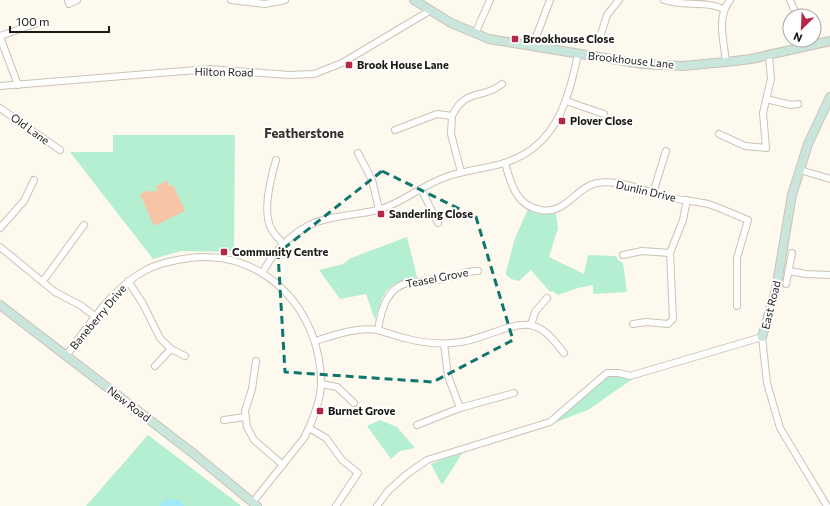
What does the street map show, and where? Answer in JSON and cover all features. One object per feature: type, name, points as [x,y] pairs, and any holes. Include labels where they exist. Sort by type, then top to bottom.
[{"type":"street","points":[[68,0],[69,4],[77,0]]},
{"type":"street","points":[[231,0],[265,4],[285,0]]},
{"type":"street","points":[[478,35],[490,0]]},
{"type":"street","points":[[533,45],[550,0]]},
{"type":"street","points":[[601,34],[607,15],[619,0]]},
{"type":"street","points":[[667,0],[709,4],[724,9]]},
{"type":"street","points":[[726,62],[721,24],[724,9],[730,0]]},
{"type":"street","name":"Brookhouse Lane","points":[[418,1],[431,10],[478,35],[504,43],[533,45],[578,54],[662,66],[726,62],[770,55],[830,41]]},
{"type":"street","name":"Hilton Road","points":[[0,86],[209,69],[289,75],[314,74],[342,63],[431,10]]},
{"type":"street","points":[[18,85],[0,36],[40,22]]},
{"type":"street","points":[[262,273],[283,244],[315,222],[379,210],[397,203],[438,179],[505,162],[527,151],[544,138],[559,118],[566,102],[578,54]]},
{"type":"street","points":[[719,134],[745,146],[766,148],[763,113],[771,79],[770,55]]},
{"type":"street","points":[[461,172],[451,134],[452,116],[462,102],[467,98],[491,91],[502,84]]},
{"type":"street","name":"East Road","points":[[827,506],[780,428],[767,383],[762,338],[776,289],[792,195],[808,144],[830,97]]},
{"type":"street","points":[[766,99],[790,104],[798,104]]},
{"type":"street","points":[[566,102],[604,114]]},
{"type":"street","name":"Old Lane","points":[[0,108],[60,150]]},
{"type":"street","points":[[396,130],[437,114],[452,116]]},
{"type":"street","points":[[653,193],[666,151]]},
{"type":"street","points":[[358,153],[372,180],[379,210]]},
{"type":"street","points":[[276,160],[270,185],[268,219],[273,232],[283,244]]},
{"type":"street","name":"Dunlin Drive","points":[[505,162],[516,195],[526,204],[540,210],[551,210],[565,206],[584,189],[597,183],[626,185],[653,193],[710,205],[748,220],[738,258],[738,306]]},
{"type":"street","points":[[800,170],[830,179]]},
{"type":"street","points":[[0,228],[24,201],[34,180]]},
{"type":"street","points":[[421,189],[438,223]]},
{"type":"street","points":[[633,324],[646,322],[668,324],[672,322],[670,253],[683,220],[687,200]]},
{"type":"street","points":[[43,281],[84,225]]},
{"type":"street","points":[[0,247],[55,292],[80,305],[96,317]]},
{"type":"street","points":[[623,255],[642,250],[670,253]]},
{"type":"street","points":[[786,284],[792,253]]},
{"type":"street","name":"Baneberry Drive","points":[[66,356],[114,294],[128,281],[154,266],[177,260],[199,257],[229,260],[262,273],[294,300],[305,318],[315,341],[320,364],[321,384],[319,398],[309,428],[300,444],[255,504]]},
{"type":"street","name":"Teasel Grove","points":[[378,330],[383,305],[396,289],[411,282],[435,280],[468,271],[478,271]]},
{"type":"street","points":[[789,271],[806,274],[830,275]]},
{"type":"street","points":[[128,281],[143,304],[160,338],[171,349],[185,356]]},
{"type":"street","points":[[531,325],[535,312],[547,298]]},
{"type":"street","name":"New Road","points":[[0,305],[194,454],[255,504]]},
{"type":"street","points":[[315,341],[350,331],[378,330],[412,340],[444,344],[478,340],[515,326],[531,325],[548,334],[564,354]]},
{"type":"street","points":[[377,506],[388,491],[407,474],[427,460],[550,422],[607,373],[619,373],[630,376],[762,338]]},
{"type":"street","points":[[444,344],[448,376],[460,408]]},
{"type":"street","points":[[155,366],[171,349]]},
{"type":"street","points":[[256,361],[252,389],[245,411],[245,417],[250,435],[283,465]]},
{"type":"street","points":[[321,384],[337,387],[354,403]]},
{"type":"street","points":[[417,425],[460,408],[506,397],[514,393]]},
{"type":"street","points":[[224,420],[245,417]]},
{"type":"street","points":[[309,428],[326,438],[342,460],[358,473],[336,506]]},
{"type":"highlighted area","points":[[382,171],[476,217],[513,340],[433,382],[285,372],[278,253]]},
{"type":"green space","points":[[113,135],[235,135],[234,252],[181,251],[153,259],[70,152],[113,152]]},
{"type":"green space","points":[[528,209],[538,214],[556,214],[558,228],[549,257],[584,274],[588,255],[616,256],[618,260],[623,263],[627,292],[593,294],[593,285],[578,288],[558,295],[553,291],[550,292],[531,270],[519,281],[511,279],[506,275],[515,238]]},
{"type":"green space","points":[[407,237],[417,277],[398,283],[387,290],[381,301],[375,320],[366,294],[340,299],[319,270],[343,264],[351,258]]},
{"type":"green space","points":[[612,375],[634,378],[588,410],[551,424],[603,379]]},
{"type":"green space","points":[[380,420],[397,427],[415,448],[400,451],[391,459],[367,426]]},
{"type":"green space","points":[[148,435],[235,501],[241,506],[86,506]]},
{"type":"green space","points":[[463,452],[442,485],[431,464]]},
{"type":"water","points":[[169,499],[179,500],[184,506],[159,506],[163,501]]},
{"type":"building","points":[[167,181],[169,186],[173,185],[185,211],[154,226],[140,194],[150,190],[151,192],[158,190],[156,186]]},
{"type":"place","name":"Brookhouse Close","points":[[515,39]]},
{"type":"place","name":"Brook House Lane","points":[[349,65]]},
{"type":"place","name":"Plover Close","points":[[562,121]]},
{"type":"place","name":"Sanderling Close","points":[[381,214]]},
{"type":"place","name":"Community Centre","points":[[224,252]]},
{"type":"place","name":"Burnet Grove","points":[[320,411]]},
{"type":"district","name":"Featherstone","points":[[304,133]]}]
